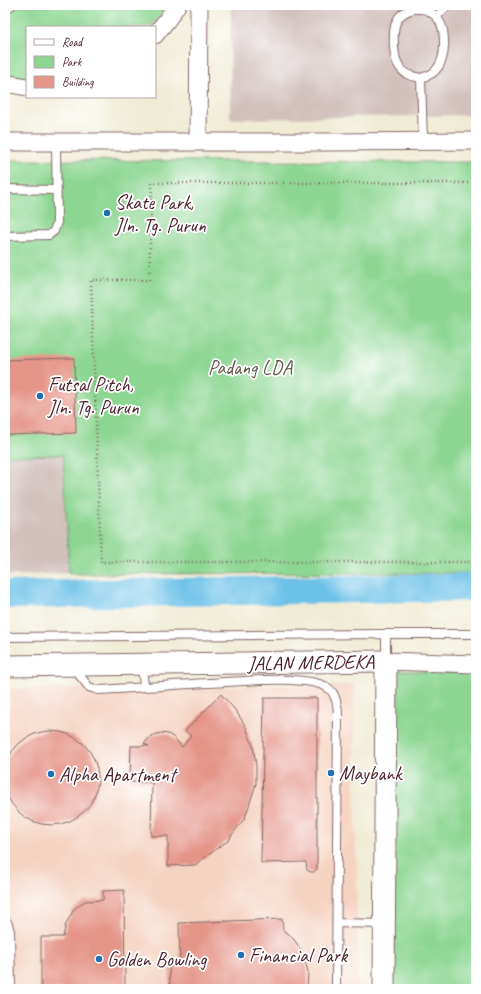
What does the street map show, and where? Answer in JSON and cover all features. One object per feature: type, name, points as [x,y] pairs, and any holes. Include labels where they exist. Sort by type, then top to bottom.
[{"type":"street","points":[[156,34],[177,5]]},
{"type":"street","points":[[198,142],[199,5]]},
{"type":"street","points":[[5,83],[26,88]]},
{"type":"street","points":[[5,142],[476,141]]},
{"type":"street","points":[[386,661],[476,664]]},
{"type":"street","name":"JALAN MERDEKA","points":[[5,666],[142,664],[263,671],[386,661],[384,989]]},
{"type":"lane","points":[[5,10],[12,5]]},
{"type":"lane","points":[[437,16],[448,5]]},
{"type":"lane","points":[[421,8],[437,16],[442,27],[444,39],[440,65],[435,71],[421,78],[409,76],[401,70],[396,62],[394,28],[398,19],[402,15],[409,10],[421,8]]},
{"type":"lane","points":[[421,78],[423,141]]},
{"type":"lane","points":[[5,236],[49,235],[54,231],[57,222],[56,142]]},
{"type":"lane","points":[[5,189],[57,190]]},
{"type":"lane","points":[[386,634],[386,661]]},
{"type":"lane","points":[[5,637],[476,634]]},
{"type":"lane","points":[[142,664],[144,687]]},
{"type":"lane","points":[[78,665],[80,676],[89,687],[98,690],[144,687],[263,671],[295,680],[318,683],[330,688],[338,707],[336,989]]},
{"type":"lane","points":[[5,920],[10,931],[11,989]]},
{"type":"lane","points":[[337,923],[384,924]]},
{"type":"path","points":[[476,183],[152,183],[149,280],[91,280],[101,562],[476,562]]},
{"type":"shaded area","points":[[231,5],[476,5],[476,115],[230,119]]},
{"type":"shaded area","points":[[62,455],[68,573],[5,576],[5,457]]},
{"type":"shaded area","points":[[354,685],[358,989],[5,989],[5,689]]},
{"type":"green space","points":[[5,5],[166,5],[151,26],[26,26],[26,81],[5,76]]},
{"type":"green space","name":"Padang LDA","points":[[5,160],[476,162],[476,573],[69,574],[63,455],[5,456]]},
{"type":"green space","points":[[390,670],[476,674],[476,989],[385,989]]},
{"type":"building","name":"Futsal Pitch, Jln. Tg. Purun","points":[[74,358],[76,433],[5,435],[5,360]]},
{"type":"building","points":[[221,694],[236,711],[246,727],[253,746],[256,765],[256,784],[245,818],[228,841],[195,865],[168,866],[168,836],[151,836],[152,782],[130,782],[131,746],[149,746],[144,744],[149,738],[161,733],[168,734],[173,737],[182,747],[191,736],[185,731]]},
{"type":"building","points":[[264,698],[317,698],[317,869],[314,872],[307,870],[306,862],[261,863]]},
{"type":"building","name":"Alpha Apartment","points":[[51,731],[69,735],[84,745],[94,760],[98,778],[94,796],[84,811],[69,821],[51,825],[33,821],[18,811],[8,796],[4,778],[8,760],[18,745],[33,735]]},
{"type":"building","points":[[124,890],[125,989],[41,989],[41,937],[63,937],[66,924],[74,909],[85,901],[103,900],[103,891]]},
{"type":"building","name":"Financial Park","points":[[282,919],[283,930],[290,935],[301,950],[308,971],[307,989],[170,989],[169,962],[180,962],[179,923]]},
{"type":"waterway","points":[[5,595],[476,587]]},
{"type":"place","name":"Skate Park, Jln. Tg. Purun","points":[[107,213]]},
{"type":"place","name":"Futsal Pitch, Jln. Tg. Purun","points":[[40,396]]},
{"type":"place","name":"Maybank","points":[[331,773]]},
{"type":"place","name":"Alpha Apartment","points":[[51,774]]},
{"type":"place","name":"Financial Park","points":[[241,955]]},
{"type":"place","name":"Golden Bowling","points":[[99,959]]}]
